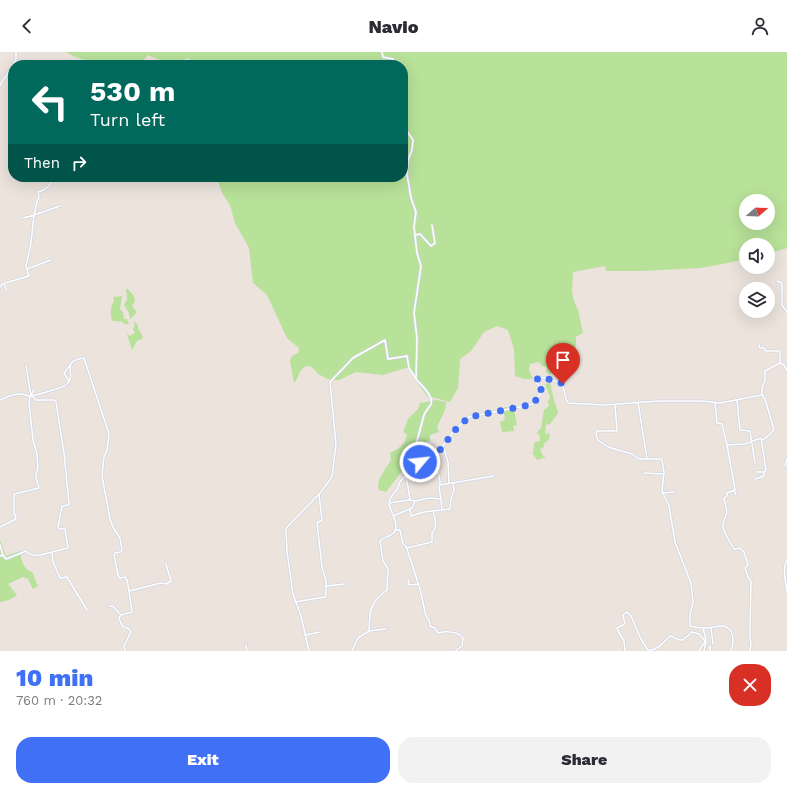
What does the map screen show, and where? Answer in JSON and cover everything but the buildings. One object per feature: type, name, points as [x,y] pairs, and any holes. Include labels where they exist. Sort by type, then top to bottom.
[{"type":"street","points":[[382,52],[383,57],[392,58],[393,60]]},
{"type":"street","points":[[0,85],[8,73]]},
{"type":"street","points":[[408,132],[413,140],[408,164]]},
{"type":"street","points":[[0,287],[2,284],[29,276],[26,266],[31,243],[34,215],[39,198],[38,192],[45,190],[51,182]]},
{"type":"street","points":[[408,182],[416,213],[414,226],[417,253],[421,266],[414,313],[417,338],[416,379]]},
{"type":"street","points":[[23,218],[60,206]]},
{"type":"street","points":[[416,235],[420,234],[431,246],[434,245],[432,225]]},
{"type":"street","points":[[27,269],[51,260]]},
{"type":"street","points":[[776,280],[782,283],[782,304],[787,312]]},
{"type":"street","points":[[5,284],[7,291]]},
{"type":"street","points":[[309,651],[301,616],[295,602],[287,550],[286,530],[288,525],[319,493],[332,477],[336,444],[331,400],[331,381],[353,358],[385,340],[388,359],[407,356],[409,368],[432,400],[424,415],[414,452],[420,462]]},
{"type":"street","points":[[759,345],[760,348],[764,348],[766,351],[780,351],[780,363]]},
{"type":"street","points":[[70,381],[64,373],[70,364],[75,360],[84,358],[109,434],[102,476],[111,524],[120,538],[122,548],[121,552],[114,554],[116,568],[120,577],[127,579],[132,612],[121,615]]},
{"type":"street","points":[[780,363],[784,365],[787,370]]},
{"type":"street","points":[[727,445],[744,444],[760,438],[762,440],[767,438],[774,430],[762,395],[762,387],[765,380],[765,371],[780,363]]},
{"type":"street","points":[[0,400],[18,394],[31,396],[60,388],[70,381],[70,364]]},
{"type":"street","points":[[0,545],[6,559],[26,551],[29,555],[35,556],[68,549],[65,530],[59,529],[58,527],[62,506],[69,504],[64,453],[55,401],[36,400],[31,396],[26,366]]},
{"type":"street","points":[[369,631],[369,613],[376,599],[387,590],[388,569],[383,561],[380,541],[382,538],[393,534],[395,530],[396,523],[389,503],[392,494],[406,476],[420,462],[434,458],[455,430],[469,417],[533,404],[541,393],[541,388],[536,381],[540,377],[562,383],[568,402],[615,405],[638,402],[702,401],[720,403],[762,395]]},
{"type":"street","points":[[0,527],[16,519],[14,511],[14,494],[39,488],[36,478],[36,473],[38,470],[37,453],[33,440],[29,402],[34,389]]},
{"type":"street","points":[[737,400],[740,430],[750,431],[755,463]]},
{"type":"street","points":[[638,402],[647,459]]},
{"type":"street","points":[[715,402],[717,423],[722,424],[736,495]]},
{"type":"street","points":[[615,405],[617,431],[597,431],[596,435],[598,440],[609,448],[632,454],[639,460],[662,459],[664,474],[662,493],[668,503],[675,542],[691,583],[693,602],[690,612],[690,625],[692,627],[704,628],[724,626],[730,630],[733,637],[734,641],[731,651]]},
{"type":"street","points":[[755,479],[764,476],[764,472],[766,470],[762,440]]},
{"type":"street","points":[[443,445],[448,462],[449,483]]},
{"type":"street","points":[[434,458],[440,479],[439,487],[442,510]]},
{"type":"street","points":[[787,460],[785,464],[787,466]]},
{"type":"street","points":[[756,472],[764,472]]},
{"type":"street","points":[[644,473],[664,474]]},
{"type":"street","points":[[406,476],[410,500]]},
{"type":"street","points":[[440,485],[494,476]]},
{"type":"street","points":[[410,510],[411,516],[451,508],[451,499],[454,489],[453,483]]},
{"type":"street","points":[[734,491],[727,493],[727,496],[724,498],[727,512],[723,526],[726,535],[735,550],[741,548],[747,560],[748,565],[745,568],[751,581],[752,589],[750,651]]},
{"type":"street","points":[[662,493],[674,492]]},
{"type":"street","points":[[295,602],[326,597],[318,523],[322,521],[319,493]]},
{"type":"street","points":[[389,503],[410,500],[415,501],[429,498],[441,499]]},
{"type":"street","points":[[393,516],[410,510],[415,501]]},
{"type":"street","points":[[407,548],[432,542],[432,533],[436,522],[433,511]]},
{"type":"street","points":[[395,530],[400,530],[404,544],[407,548],[430,626],[434,627],[438,633],[447,631],[460,634],[463,638],[462,646],[455,651]]},
{"type":"street","points":[[52,552],[53,562],[60,578],[68,577],[87,610]]},
{"type":"street","points":[[787,560],[785,571],[787,593]]},
{"type":"street","points":[[129,591],[157,583],[166,584],[171,582],[166,564]]},
{"type":"street","points":[[408,579],[409,585],[418,584]]},
{"type":"street","points":[[326,586],[345,584]]},
{"type":"street","points":[[109,606],[113,606],[121,615]]},
{"type":"street","points":[[625,651],[624,642],[617,629],[618,627],[624,625],[625,622],[623,615],[627,612],[631,616],[641,639],[649,650],[653,650],[660,646],[670,636],[675,636],[678,640],[683,640],[692,632],[700,634],[706,641]]},
{"type":"street","points":[[121,615],[119,618],[120,624],[124,628],[129,629],[131,632],[124,646],[125,651]]},
{"type":"street","points":[[704,628],[706,641],[704,651]]},
{"type":"street","points":[[711,628],[713,644]]},
{"type":"street","points":[[352,651],[358,638],[369,631],[386,629]]},
{"type":"street","points":[[305,635],[321,632]]},
{"type":"street","points":[[699,651],[701,646],[706,641]]},
{"type":"street","points":[[246,645],[247,651]]},
{"type":"street","points":[[710,646],[710,651]]},
{"type":"green space","points":[[66,52],[787,52],[787,248],[775,252],[775,238],[739,238],[739,260],[713,266],[643,271],[606,271],[605,266],[573,272],[572,291],[583,333],[576,337],[576,364],[556,362],[553,373],[550,375],[546,372],[546,367],[542,366],[539,362],[530,364],[529,370],[533,379],[524,379],[515,376],[514,349],[508,330],[497,326],[484,332],[471,351],[460,359],[458,388],[450,402],[427,396],[409,367],[383,375],[356,372],[339,380],[330,380],[318,374],[312,367],[306,366],[301,370],[294,383],[290,361],[292,356],[298,353],[299,348],[287,338],[267,295],[253,283],[249,248],[235,223],[230,205],[222,193],[219,182],[408,182],[408,60],[189,60],[188,58],[183,60],[163,60],[148,55],[144,60],[84,60]]},
{"type":"green space","points":[[126,289],[128,289],[134,296],[135,301],[132,306],[136,313],[130,319],[129,313],[124,305],[127,299]]},
{"type":"green space","points":[[122,296],[120,309],[123,312],[124,319],[127,319],[129,324],[121,321],[112,321],[111,311],[114,301],[113,297]]},
{"type":"green space","points":[[135,322],[138,325],[143,337],[137,341],[132,350],[127,334],[130,336],[135,333],[133,329],[135,324],[133,323]]},
{"type":"green space","points":[[550,383],[558,413],[550,424],[546,425],[545,434],[549,433],[550,436],[548,441],[545,442],[543,448],[540,449],[543,456],[546,457],[537,460],[532,453],[534,451],[533,449],[535,442],[540,441],[540,436],[537,433],[541,428],[544,410],[549,406],[548,402],[550,397],[545,384]]},
{"type":"green space","points":[[436,400],[446,402],[445,410],[437,427],[439,432],[430,435],[430,441],[422,443],[413,455],[404,461],[402,471],[386,492],[379,490],[378,483],[391,460],[390,453],[399,448],[405,441],[407,434],[403,432],[408,419],[418,409],[420,403]]},
{"type":"green space","points":[[506,407],[514,410],[517,425],[513,426],[514,431],[502,432],[500,422],[505,420],[504,413],[500,409]]},
{"type":"green space","points":[[0,540],[6,556],[20,551],[23,564],[26,569],[32,572],[38,586],[33,589],[28,579],[23,577],[8,584],[17,595],[11,599],[1,602],[0,602]]},
{"type":"route","points":[[420,462],[434,458],[455,430],[469,417],[533,404],[542,392],[541,388],[536,382],[538,378],[542,377],[563,384]]}]
